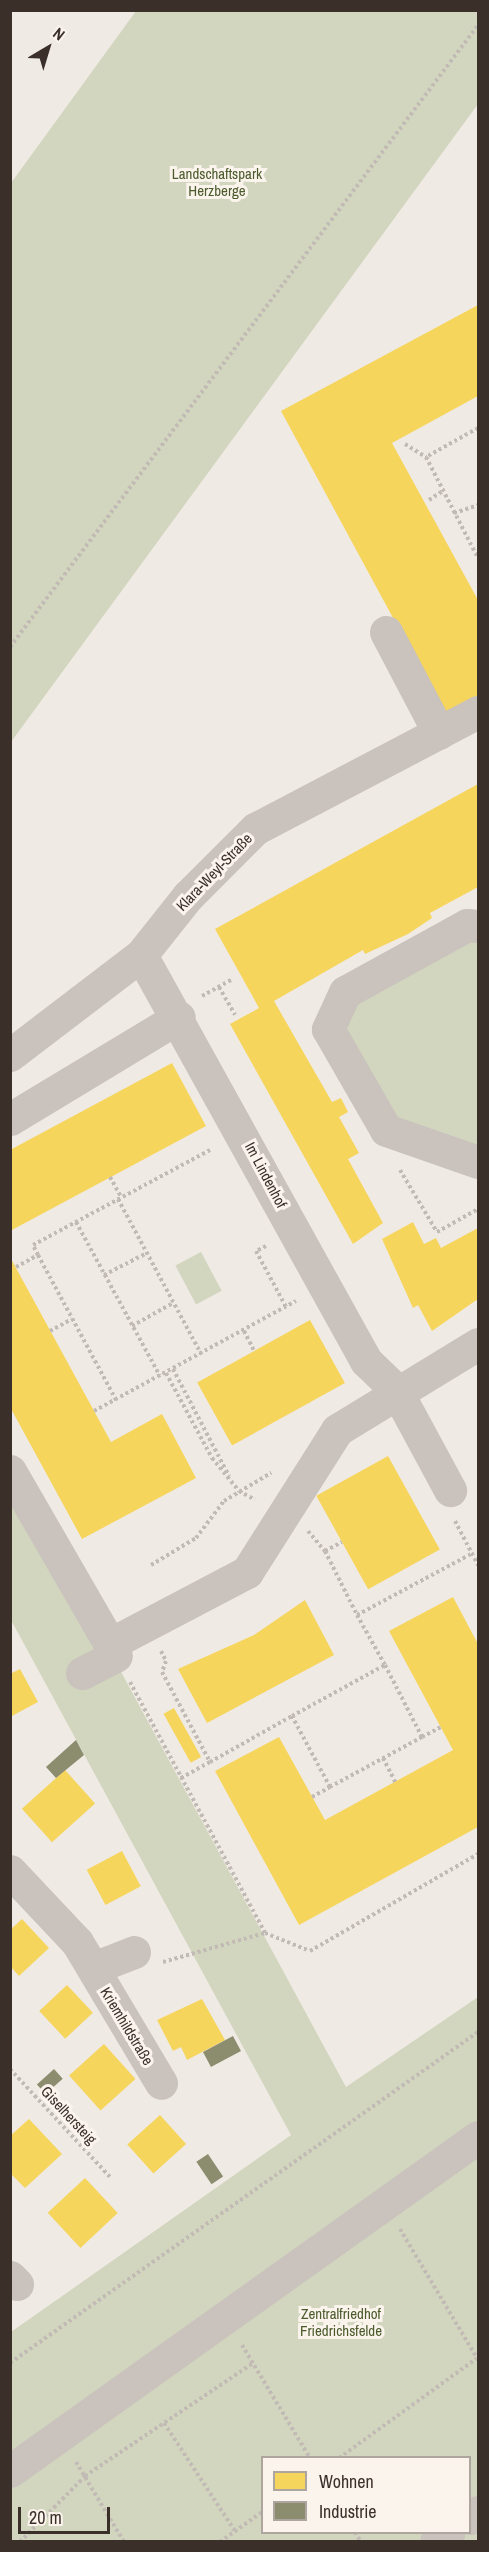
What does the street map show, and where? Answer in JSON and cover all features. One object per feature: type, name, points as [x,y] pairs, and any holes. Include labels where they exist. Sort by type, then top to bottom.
[{"type":"street","points":[[386,632],[439,734]]},
{"type":"street","name":"Klara-Weyl-Straße","points":[[10,1055],[141,955],[188,896],[255,829],[478,712]]},
{"type":"street","points":[[478,926],[467,925],[345,992],[328,1029],[386,1130],[478,1162]]},
{"type":"street","name":"Im Lindenhof","points":[[141,955],[179,1017],[366,1361],[396,1390],[450,1490]]},
{"type":"street","points":[[10,1119],[179,1017]]},
{"type":"street","points":[[82,1673],[147,1625],[247,1572],[272,1509],[318,1456],[337,1430],[396,1390],[478,1344]]},
{"type":"street","points":[[10,1471],[113,1650]]},
{"type":"street","name":"Kriemhildstraße","points":[[10,1871],[77,1942],[161,2083]]},
{"type":"street","name":"Kriemhildstraße","points":[[93,1968],[134,1952]]},
{"type":"street","points":[[10,2471],[478,2138]]},
{"type":"path","points":[[10,647],[478,26]]},
{"type":"path","points":[[426,457],[478,429]]},
{"type":"path","points":[[405,444],[426,457],[478,558]]},
{"type":"path","points":[[429,500],[443,491]]},
{"type":"path","points":[[454,513],[478,505]]},
{"type":"path","points":[[219,987],[235,1015]]},
{"type":"path","points":[[116,1400],[33,1245],[207,1152]]},
{"type":"path","points":[[110,1177],[147,1253],[201,1354]]},
{"type":"path","points":[[76,1222],[160,1376]]},
{"type":"path","points":[[104,1275],[147,1253]]},
{"type":"path","points":[[16,1267],[38,1255]]},
{"type":"path","points":[[132,1326],[174,1303]]},
{"type":"path","points":[[94,1412],[291,1304]]},
{"type":"path","points":[[50,1331],[72,1319]]},
{"type":"path","points":[[244,1331],[254,1351]]},
{"type":"path","points":[[173,1370],[230,1480]]},
{"type":"path","points":[[166,1373],[212,1458],[239,1491],[315,1536],[422,1737]]},
{"type":"path","points":[[151,1565],[196,1538],[224,1501],[239,1491],[304,1454],[318,1456]]},
{"type":"path","points":[[450,1490],[441,1494],[478,1565]]},
{"type":"path","points":[[325,1551],[342,1542]]},
{"type":"path","points":[[357,1615],[473,1553]]},
{"type":"path","points":[[147,1625],[166,1661],[162,1672],[210,1762]]},
{"type":"path","points":[[113,1650],[264,1933]]},
{"type":"path","points":[[181,1778],[385,1665]]},
{"type":"path","points":[[292,1716],[330,1787]]},
{"type":"path","points":[[312,1797],[441,1727]]},
{"type":"path","points":[[383,1758],[395,1782]]},
{"type":"path","points":[[134,1952],[169,1963],[264,1933],[310,1951],[478,1854]]},
{"type":"path","points":[[10,2363],[478,2032]]},
{"type":"path","name":"Giselhersteig","points":[[10,2069],[110,2177]]},
{"type":"path","points":[[340,2456],[478,2358],[401,2232]]},
{"type":"path","points":[[20,2541],[85,2476],[253,2362],[309,2456]]},
{"type":"path","points":[[164,2422],[235,2531]]},
{"type":"path","points":[[85,2476],[123,2541]]},
{"type":"path","points":[[220,2541],[261,2513]]},
{"type":"green space","name":"Landschaftspark Herzberge","points":[[136,11],[478,11],[478,104],[11,742],[11,183]]},
{"type":"green space","points":[[478,938],[478,1154],[398,1126],[340,1033],[348,1001]]},
{"type":"green space","points":[[201,1252],[222,1291],[196,1304],[175,1266]]},
{"type":"green space","name":"Zentralfriedhof Friedrichsfelde","points":[[10,1467],[346,2087],[478,1997],[478,2541],[11,2541],[11,2332],[291,2135],[11,1620]]},
{"type":"building: Wohnen","points":[[478,305],[478,396],[392,443],[478,600],[478,696],[445,714],[281,411]]},
{"type":"building: Wohnen","points":[[478,784],[478,887],[430,913],[432,918],[408,934],[365,954],[363,950],[274,1001],[332,1102],[341,1098],[348,1112],[339,1117],[359,1153],[348,1159],[383,1223],[353,1244],[230,1024],[259,1008],[215,929]]},
{"type":"building: Wohnen","points":[[172,1063],[206,1126],[10,1231],[10,1150]]},
{"type":"building: Wohnen","points":[[413,1222],[424,1244],[436,1238],[441,1248],[478,1228],[478,1299],[432,1331],[418,1305],[413,1308],[382,1239]]},
{"type":"building: Wohnen","points":[[10,1257],[111,1442],[162,1414],[196,1478],[82,1539],[10,1407]]},
{"type":"building: Wohnen","points":[[310,1320],[345,1383],[232,1446],[197,1383]]},
{"type":"building: Wohnen","points":[[388,1456],[440,1550],[368,1589],[316,1496]]},
{"type":"building: Wohnen","points":[[453,1597],[478,1644],[478,1827],[299,1925],[215,1771],[279,1737],[325,1820],[453,1750],[389,1631]]},
{"type":"building: Wohnen","points":[[305,1600],[334,1655],[207,1723],[178,1669],[254,1635]]},
{"type":"building: Wohnen","points":[[20,1669],[38,1702],[10,1717],[10,1674]]},
{"type":"building: Wohnen","points":[[174,1708],[201,1757],[191,1763],[164,1714]]},
{"type":"building: Wohnen","points":[[65,1770],[95,1803],[52,1842],[22,1809]]},
{"type":"building: Wohnen","points":[[122,1851],[141,1886],[105,1905],[87,1870]]},
{"type":"building: Wohnen","points":[[22,1919],[49,1948],[19,1976],[10,1966],[10,1930]]},
{"type":"building: Wohnen","points":[[67,1985],[93,2013],[65,2039],[39,2011]]},
{"type":"building: Wohnen","points":[[202,1999],[225,2040],[187,2060],[181,2047],[173,2051],[157,2020]]},
{"type":"building: Wohnen","points":[[104,2044],[135,2079],[101,2110],[69,2075]]},
{"type":"building: Wohnen","points":[[160,2115],[186,2144],[153,2173],[127,2144]]},
{"type":"building: Wohnen","points":[[29,2119],[62,2154],[25,2188],[10,2173],[10,2136]]},
{"type":"building: Wohnen","points":[[85,2178],[118,2213],[80,2248],[48,2213]]},
{"type":"building: Industrie","points":[[76,1740],[84,1755],[56,1778],[46,1767]]},
{"type":"building: Industrie","points":[[233,2036],[241,2051],[211,2067],[203,2052]]},
{"type":"building: Industrie","points":[[54,2069],[63,2079],[46,2094],[37,2084]]},
{"type":"building: Industrie","points":[[208,2154],[223,2176],[211,2184],[196,2162]]}]
